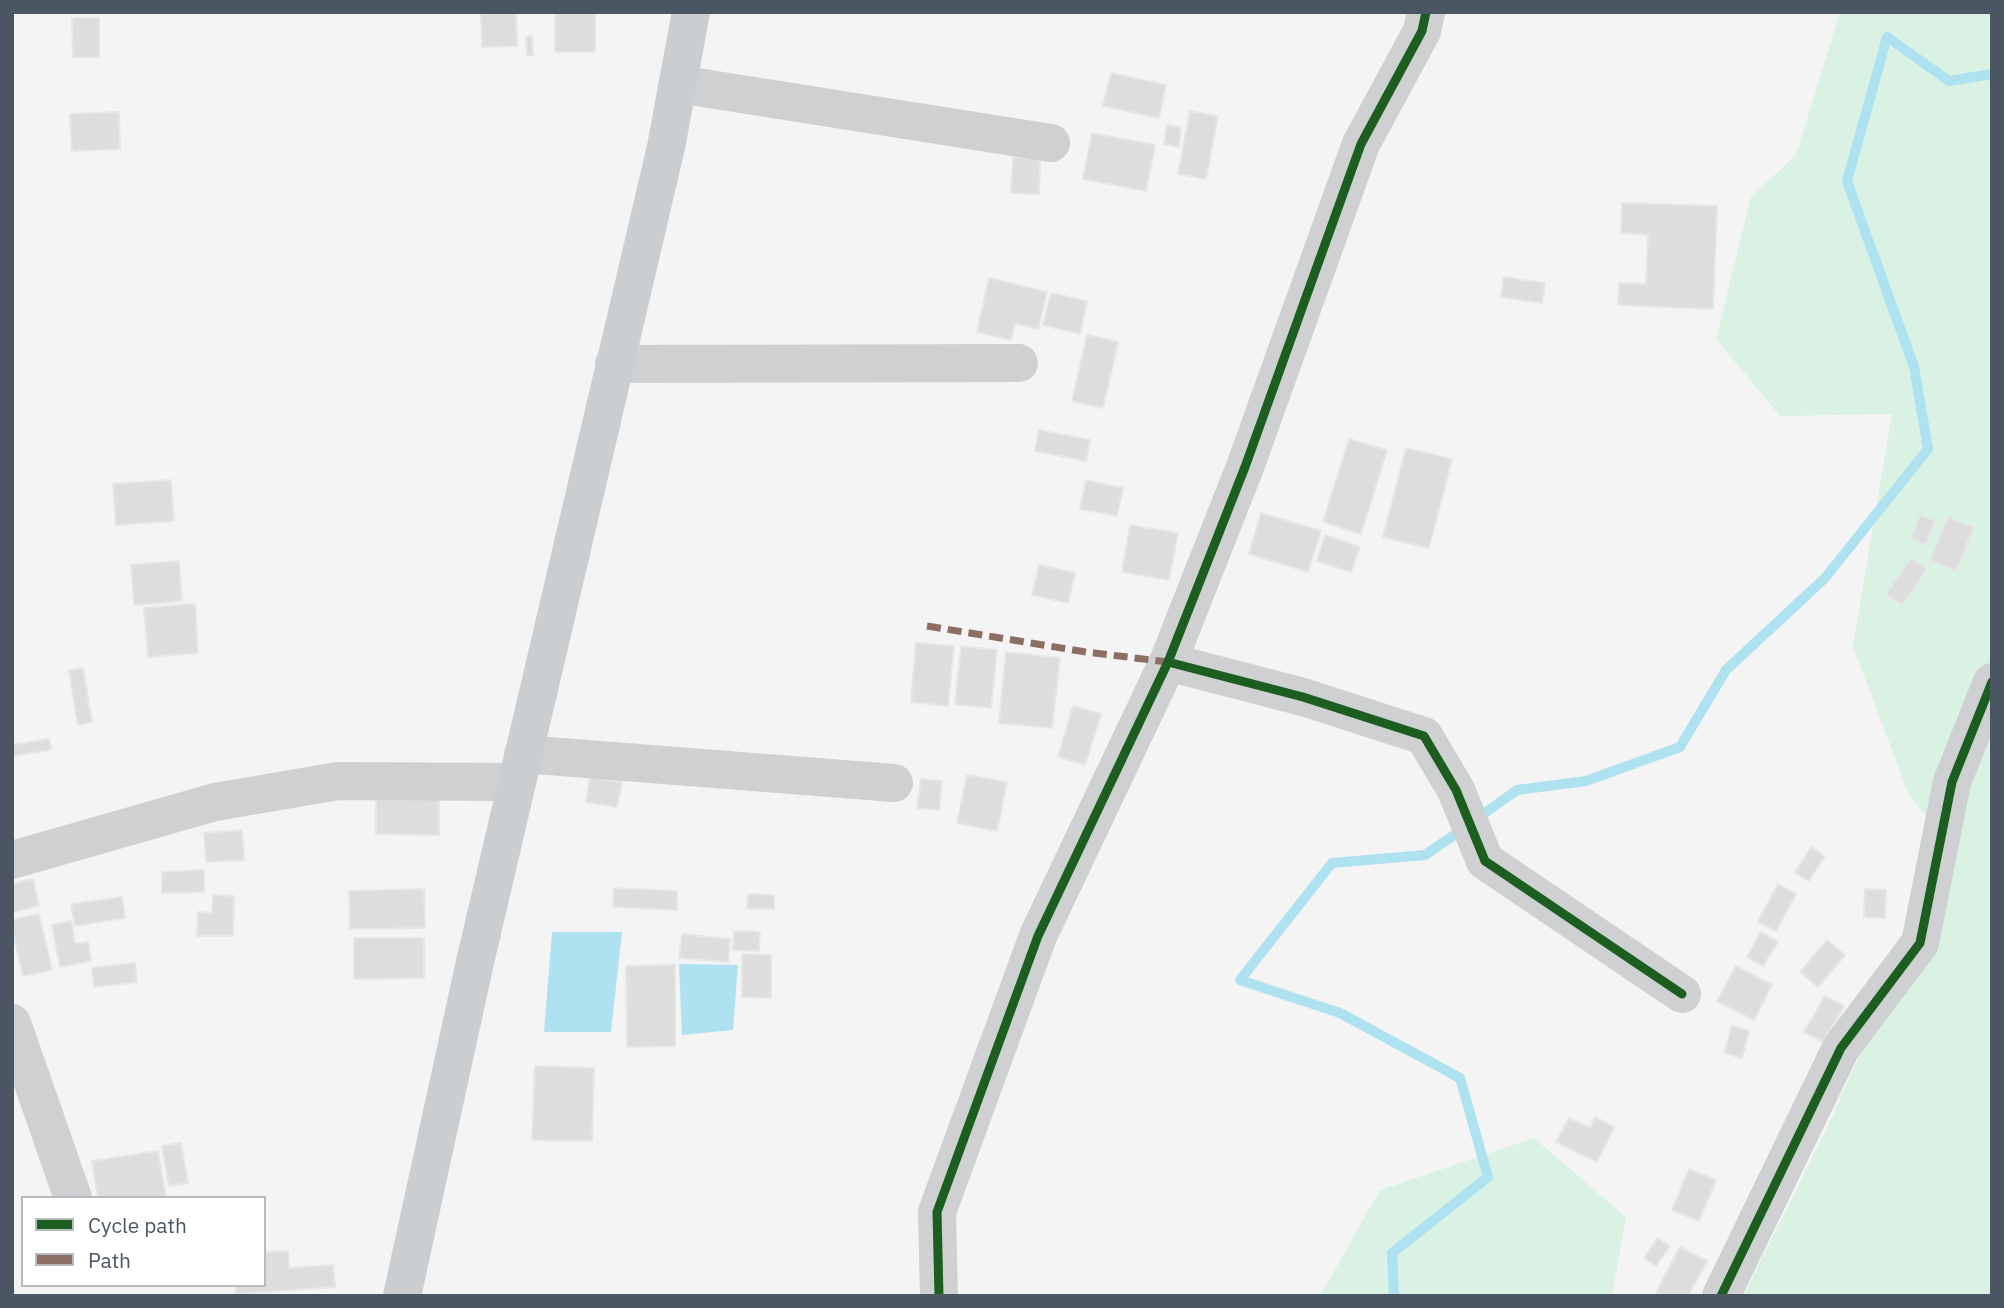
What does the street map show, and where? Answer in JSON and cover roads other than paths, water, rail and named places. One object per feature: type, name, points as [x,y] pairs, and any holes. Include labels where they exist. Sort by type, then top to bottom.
[{"type":"main road","points":[[402,1296],[475,962],[666,147],[691,12]]},
{"type":"street","points":[[939,1296],[937,1212],[1038,936],[1168,662],[1245,467],[1361,144],[1422,31],[1426,12]]},
{"type":"street","points":[[678,84],[1051,142]]},
{"type":"street","points":[[614,364],[1019,363]]},
{"type":"street","points":[[1168,662],[1303,697],[1424,736],[1456,790],[1485,861],[1682,994]]},
{"type":"street","points":[[1721,1296],[1840,1048],[1920,943],[1952,782],[1992,682]]},
{"type":"street","points":[[12,860],[215,802],[338,781],[520,768],[894,783]]},
{"type":"street","points":[[12,1023],[72,1196]]},
{"type":"water","points":[[552,932],[622,932],[611,1032],[544,1032]]},
{"type":"water","points":[[679,964],[738,965],[733,1030],[682,1035]]},
{"type":"waterway","points":[[1475,820],[1517,790],[1586,781],[1680,747],[1726,670],[1825,578],[1928,449],[1914,367],[1847,181],[1887,37],[1949,81],[1992,74]]},
{"type":"waterway","points":[[1394,1296],[1392,1253],[1488,1177],[1460,1078],[1340,1013],[1240,980],[1332,863],[1425,855],[1463,829]]}]
